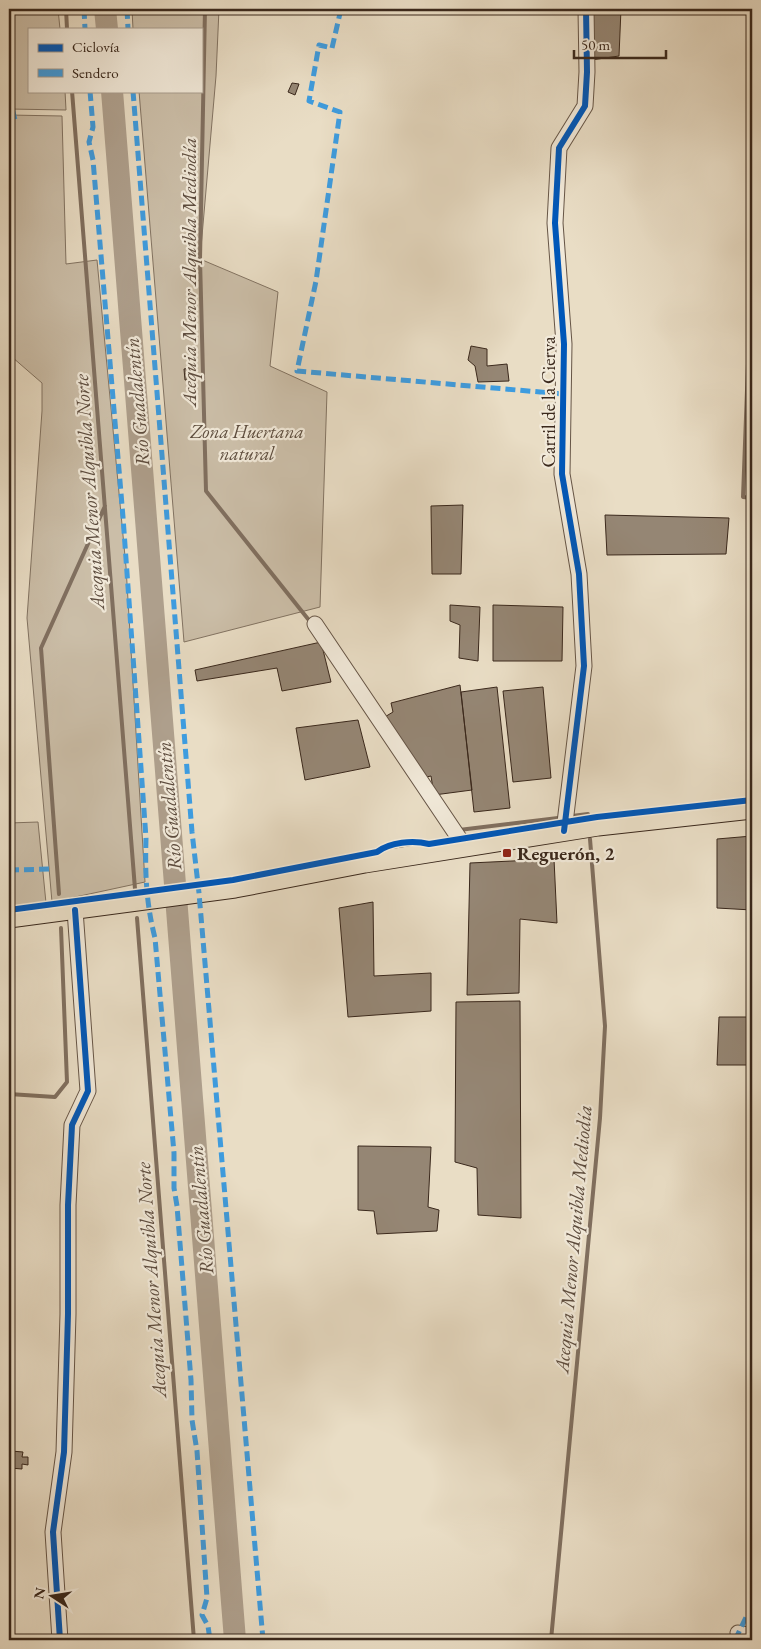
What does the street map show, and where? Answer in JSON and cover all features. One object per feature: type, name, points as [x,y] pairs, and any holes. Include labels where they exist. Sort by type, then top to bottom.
[{"type":"main road","points":[[9,918],[235,888],[364,862],[564,831],[633,821],[752,809]]},
{"type":"street","name":"Carril de la Cierva","points":[[564,831],[584,666],[579,574],[562,474],[564,344],[555,223],[559,148],[585,106],[587,72],[586,9]]},
{"type":"street","points":[[314,624],[465,847]]},
{"type":"street","points":[[60,1640],[53,1532],[64,1452],[68,1314],[68,1205],[72,1125],[88,1091],[75,910]]},
{"type":"green space","points":[[9,9],[58,9],[60,28],[28,28],[28,92],[65,92],[66,110],[9,109]]},
{"type":"green space","name":"Zona Huertana natural","points":[[132,9],[219,9],[216,76],[200,259],[278,292],[270,366],[327,392],[320,607],[184,642],[139,92],[202,92],[202,28],[133,28]]},
{"type":"green space","points":[[9,115],[62,116],[66,264],[97,260],[126,567],[145,882],[52,902],[27,618],[42,411],[42,383],[12,357],[12,274],[9,274]]},
{"type":"green space","points":[[38,822],[46,903],[9,908],[9,823]]},
{"type":"building","points":[[592,9],[621,9],[619,56],[591,60]]},
{"type":"building","points":[[292,83],[299,84],[295,95],[288,92]]},
{"type":"building","points":[[471,346],[487,349],[487,366],[507,364],[509,381],[478,382],[475,366],[468,360]]},
{"type":"building","points":[[195,367],[197,380],[185,380],[184,369]]},
{"type":"building","points":[[463,505],[461,574],[432,574],[431,506]]},
{"type":"building","points":[[605,515],[729,518],[726,554],[607,555]]},
{"type":"building","points":[[450,605],[480,607],[478,661],[459,658],[460,625],[450,621]]},
{"type":"building","points":[[493,605],[563,607],[562,661],[493,661]]},
{"type":"building","points":[[321,642],[331,682],[282,691],[277,668],[197,681],[195,670]]},
{"type":"building","points":[[460,685],[472,790],[434,795],[431,776],[422,778],[383,718],[393,712],[391,703]]},
{"type":"building","points":[[497,687],[510,808],[474,812],[461,692]]},
{"type":"building","points":[[543,687],[551,778],[513,782],[503,691]]},
{"type":"building","points":[[358,720],[370,767],[305,780],[296,728]]},
{"type":"building","points":[[752,836],[752,910],[717,908],[717,839]]},
{"type":"building","points":[[554,859],[557,923],[520,919],[519,993],[467,995],[470,863]]},
{"type":"building","points":[[373,902],[374,976],[431,973],[431,1011],[348,1017],[339,908]]},
{"type":"building","points":[[520,1001],[521,1218],[478,1215],[477,1168],[455,1162],[456,1002]]},
{"type":"building","points":[[719,1017],[752,1017],[752,1065],[717,1065]]},
{"type":"building","points":[[358,1146],[431,1147],[428,1207],[439,1210],[437,1231],[377,1234],[374,1211],[358,1210]]},
{"type":"building","points":[[11,1451],[23,1452],[22,1457],[28,1457],[28,1465],[22,1464],[22,1469],[10,1468]]},
{"type":"waterway","name":"Acequia Menor Alquibla Norte","points":[[66,9],[67,28]]},
{"type":"waterway","name":"Río Guadalentín","points":[[105,9],[107,28]]},
{"type":"waterway","name":"Acequia Menor Alquibla Mediodía","points":[[205,9],[200,259],[206,491],[308,619]]},
{"type":"waterway","name":"Acequia Menor Alquibla Norte","points":[[72,92],[135,889]]},
{"type":"waterway","name":"Río Guadalentín","points":[[112,92],[235,1640]]},
{"type":"waterway","points":[[752,257],[743,497],[752,498]]},
{"type":"waterway","points":[[59,894],[41,648],[105,506]]},
{"type":"waterway","name":"Acequia Menor Alquibla Mediodía","points":[[572,816],[588,814]]},
{"type":"waterway","name":"Acequia Menor Alquibla Mediodía","points":[[459,830],[558,818]]},
{"type":"waterway","name":"Acequia Menor Alquibla Mediodía","points":[[551,1640],[600,1118],[605,1026],[590,839]]},
{"type":"waterway","name":"Acequia Menor Alquibla Norte","points":[[137,918],[194,1640]]},
{"type":"waterway","points":[[9,1094],[55,1097],[67,1082],[61,928]]},
{"type":"marked path","points":[[84,9],[85,28]]},
{"type":"marked path","points":[[127,9],[128,28]]},
{"type":"marked path","points":[[341,9],[332,48],[319,45],[309,101],[340,112],[316,281],[297,371],[563,394]]},
{"type":"marked path","points":[[90,92],[93,127],[89,142],[93,160],[123,517],[146,838],[147,888],[155,938],[174,1153],[174,1188],[191,1380],[192,1420],[197,1451],[207,1598],[202,1615],[208,1626],[210,1640]]},
{"type":"marked path","points":[[133,92],[192,832],[199,893],[263,1640]]},
{"type":"marked path","points":[[9,95],[15,120],[9,119]]},
{"type":"marked path","points":[[9,870],[52,869]]},
{"type":"marked path","points":[[735,1640],[752,1605]]},
{"type":"cycle path","points":[[564,831],[584,666],[579,574],[562,474],[564,344],[555,223],[559,148],[585,106],[587,72],[586,9]]},
{"type":"cycle path","points":[[9,910],[233,880],[377,852],[388,846],[402,843],[416,842],[429,844],[597,817],[752,800]]},
{"type":"cycle path","points":[[60,1640],[53,1532],[64,1452],[68,1314],[68,1205],[72,1125],[88,1091],[75,910]]},
{"type":"place","name":"Reguerón, 2","points":[[507,853]]}]
